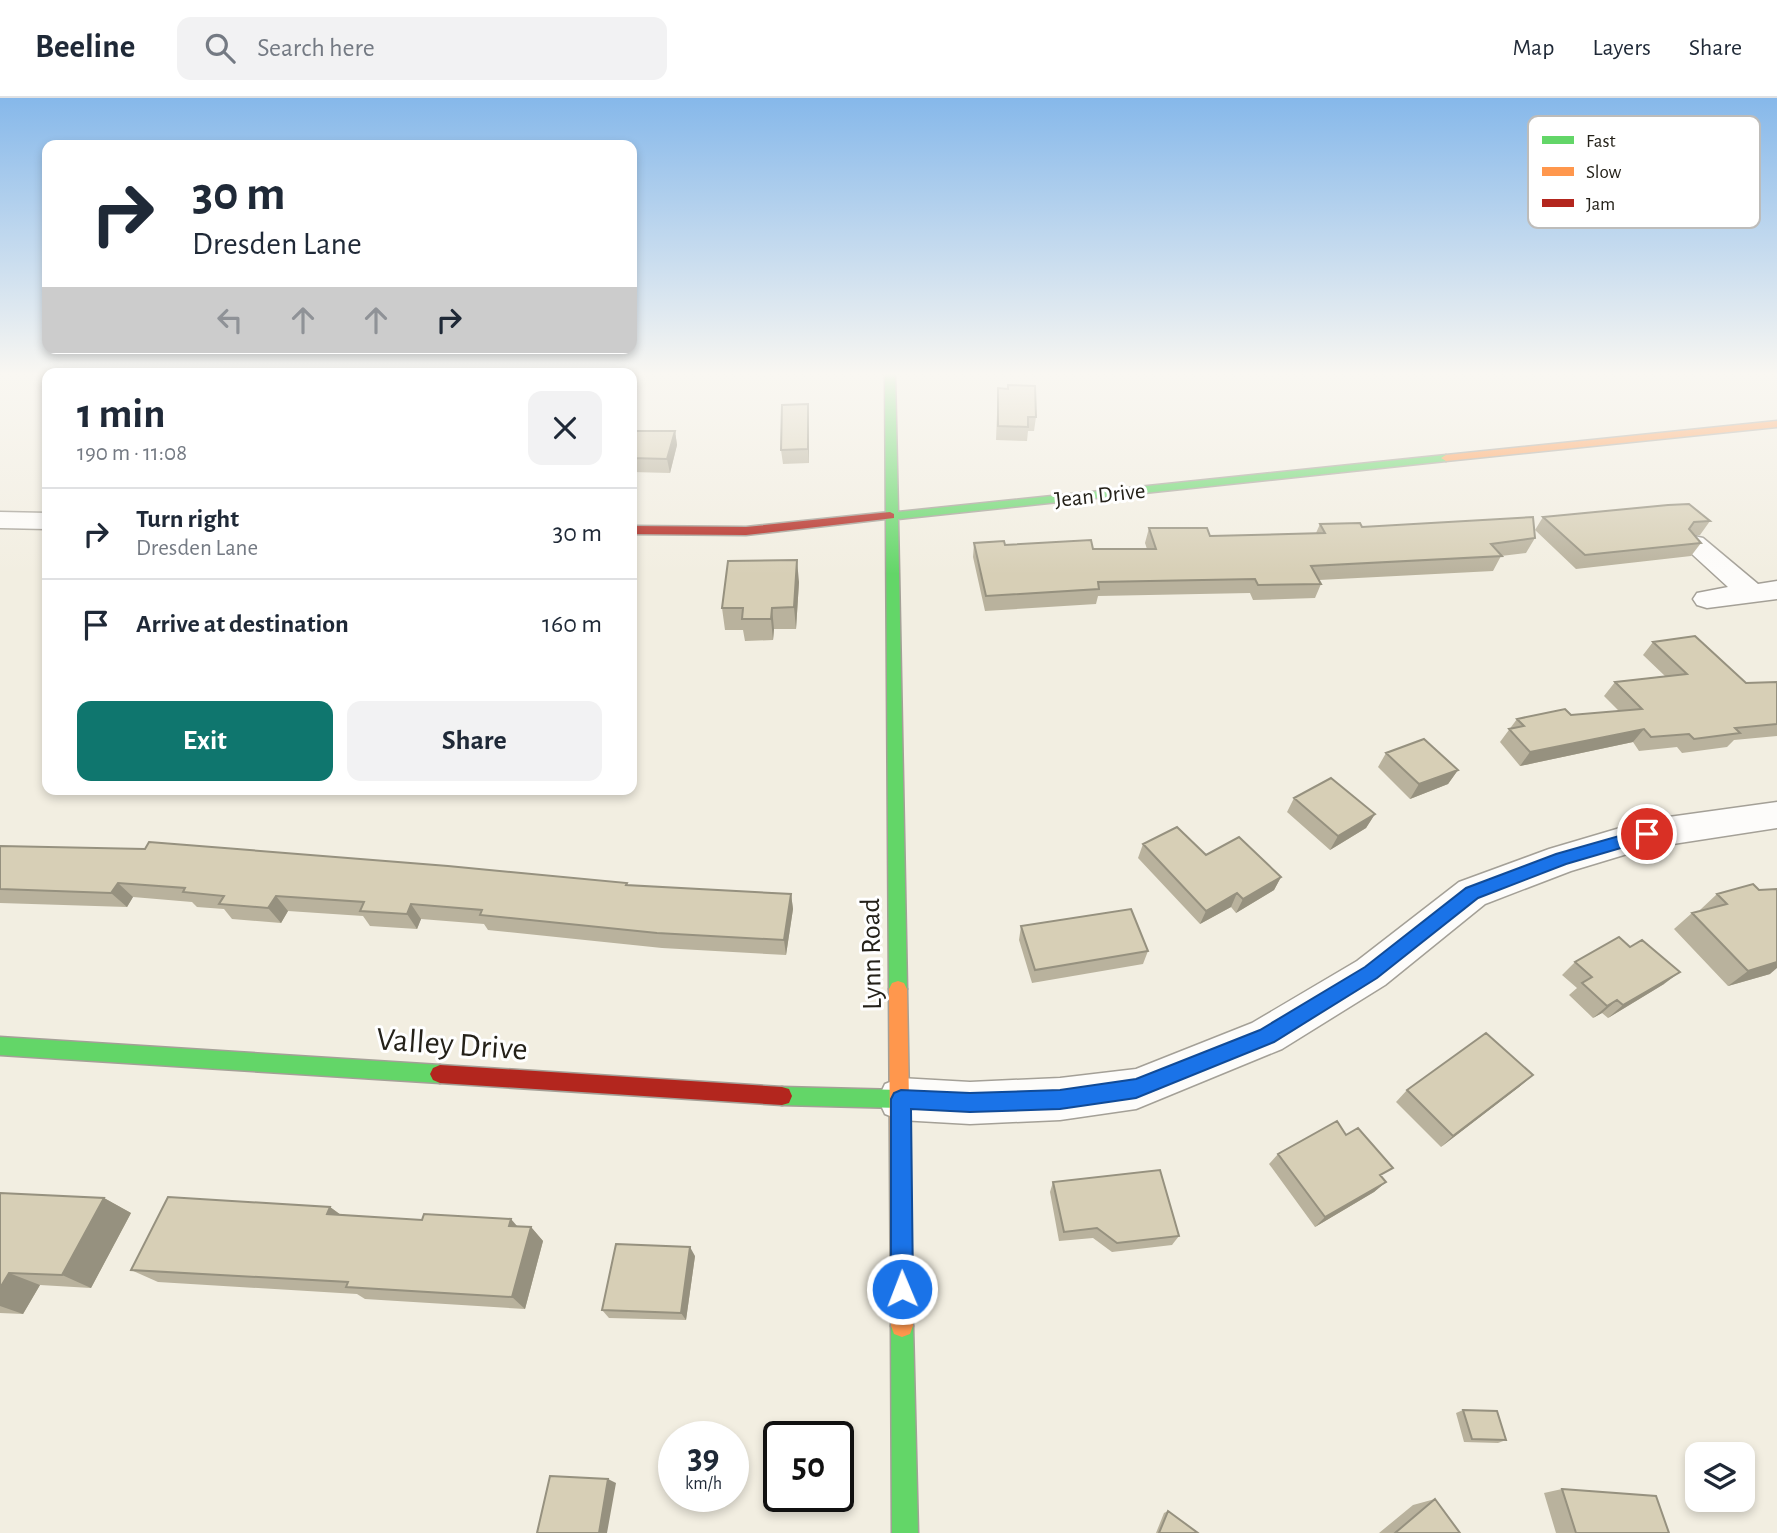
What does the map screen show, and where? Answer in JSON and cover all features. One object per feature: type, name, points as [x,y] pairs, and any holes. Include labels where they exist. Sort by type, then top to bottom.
[{"type":"street","name":"Lynn Road","points":[[890,441],[905,1533]]},
{"type":"street","name":"Jean Drive","points":[[637,530],[746,531],[1615,441]]},
{"type":"street","points":[[0,520],[42,521]]},
{"type":"street","points":[[1694,544],[1765,591]]},
{"type":"street","points":[[1706,598],[1765,591]]},
{"type":"street","points":[[901,1099],[970,1103],[1060,1099],[1136,1089],[1267,1036],[1371,973],[1472,893],[1562,859],[1647,834],[1777,816]]},
{"type":"street","name":"Valley Drive","points":[[0,1046],[836,1099],[901,1099]]},
{"type":"building","points":[[637,441],[672,441],[667,459],[637,458]]},
{"type":"building","points":[[781,441],[808,441],[808,449],[781,450]]},
{"type":"building","points":[[1689,504],[1710,521],[1694,522],[1689,529],[1701,543],[1585,555],[1543,517],[1668,505]]},
{"type":"building","points":[[1533,517],[1535,538],[1491,544],[1502,556],[1311,566],[1321,584],[1258,585],[1255,579],[1098,582],[1099,589],[986,596],[974,543],[1004,541],[1005,545],[1091,540],[1093,549],[1156,549],[1149,528],[1207,528],[1210,536],[1325,533],[1320,524],[1360,523],[1362,527]]},
{"type":"building","points":[[797,560],[794,607],[772,608],[771,619],[742,619],[743,608],[722,608],[728,561]]},
{"type":"building","points":[[1695,636],[1746,683],[1777,682],[1777,724],[1735,728],[1740,733],[1694,739],[1689,734],[1651,737],[1644,729],[1530,752],[1509,729],[1524,726],[1517,719],[1565,709],[1571,715],[1642,709],[1615,682],[1687,674],[1653,642]]},
{"type":"building","points":[[1424,739],[1458,770],[1419,784],[1386,753]]},
{"type":"building","points":[[1331,778],[1375,814],[1338,836],[1294,798]]},
{"type":"building","points":[[1177,827],[1206,855],[1239,837],[1281,877],[1243,899],[1237,893],[1206,911],[1143,844]]},
{"type":"building","points":[[149,842],[448,866],[627,883],[626,885],[791,894],[784,940],[657,933],[480,915],[482,910],[411,904],[407,914],[360,911],[364,902],[276,896],[268,908],[219,904],[224,896],[183,892],[185,888],[118,883],[111,893],[0,889],[0,846],[145,849]]},
{"type":"building","points":[[1753,884],[1759,890],[1777,889],[1777,962],[1748,971],[1692,913],[1727,904],[1717,894]]},
{"type":"building","points":[[1131,909],[1148,951],[1035,970],[1021,926]]},
{"type":"building","points":[[1619,937],[1630,947],[1642,940],[1680,972],[1623,1005],[1617,1000],[1607,1006],[1582,983],[1592,977],[1575,962]]},
{"type":"building","points":[[1486,1033],[1533,1075],[1453,1136],[1407,1090]]},
{"type":"building","points":[[1337,1121],[1346,1135],[1358,1128],[1393,1168],[1380,1175],[1386,1182],[1325,1217],[1278,1154]]},
{"type":"building","points":[[1160,1170],[1179,1236],[1117,1243],[1097,1228],[1064,1232],[1053,1182]]},
{"type":"building","points":[[0,1193],[104,1198],[62,1275],[9,1273],[0,1288]]},
{"type":"building","points":[[168,1197],[330,1207],[327,1214],[422,1220],[424,1214],[511,1219],[509,1226],[531,1227],[512,1297],[346,1287],[348,1282],[131,1270]]},
{"type":"building","points":[[616,1244],[690,1247],[681,1313],[602,1310]]},
{"type":"building","points":[[1463,1410],[1497,1411],[1506,1440],[1472,1439]]},
{"type":"building","points":[[550,1476],[608,1479],[599,1533],[537,1533]]},
{"type":"building","points":[[1562,1489],[1656,1496],[1669,1533],[1576,1533]]},
{"type":"building","points":[[1435,1499],[1460,1533],[1395,1533]]},
{"type":"building","points":[[1168,1511],[1198,1533],[1159,1533]]},
{"type":"traffic: fast","points":[[891,441],[898,989]]},
{"type":"traffic: fast","points":[[890,516],[1446,458]]},
{"type":"traffic: fast","points":[[0,1046],[440,1074]]},
{"type":"traffic: fast","points":[[782,1096],[900,1099]]},
{"type":"traffic: fast","points":[[902,1326],[905,1533]]},
{"type":"traffic: slow","points":[[1446,458],[1612,441]]},
{"type":"traffic: slow","points":[[898,989],[902,1326]]},
{"type":"traffic: jam","points":[[637,530],[746,531],[890,516]]},
{"type":"traffic: jam","points":[[440,1074],[782,1096]]},
{"type":"route","points":[[902,1289],[901,1099],[970,1103],[1060,1099],[1136,1089],[1267,1036],[1371,973],[1472,893],[1562,859],[1647,834]]}]
